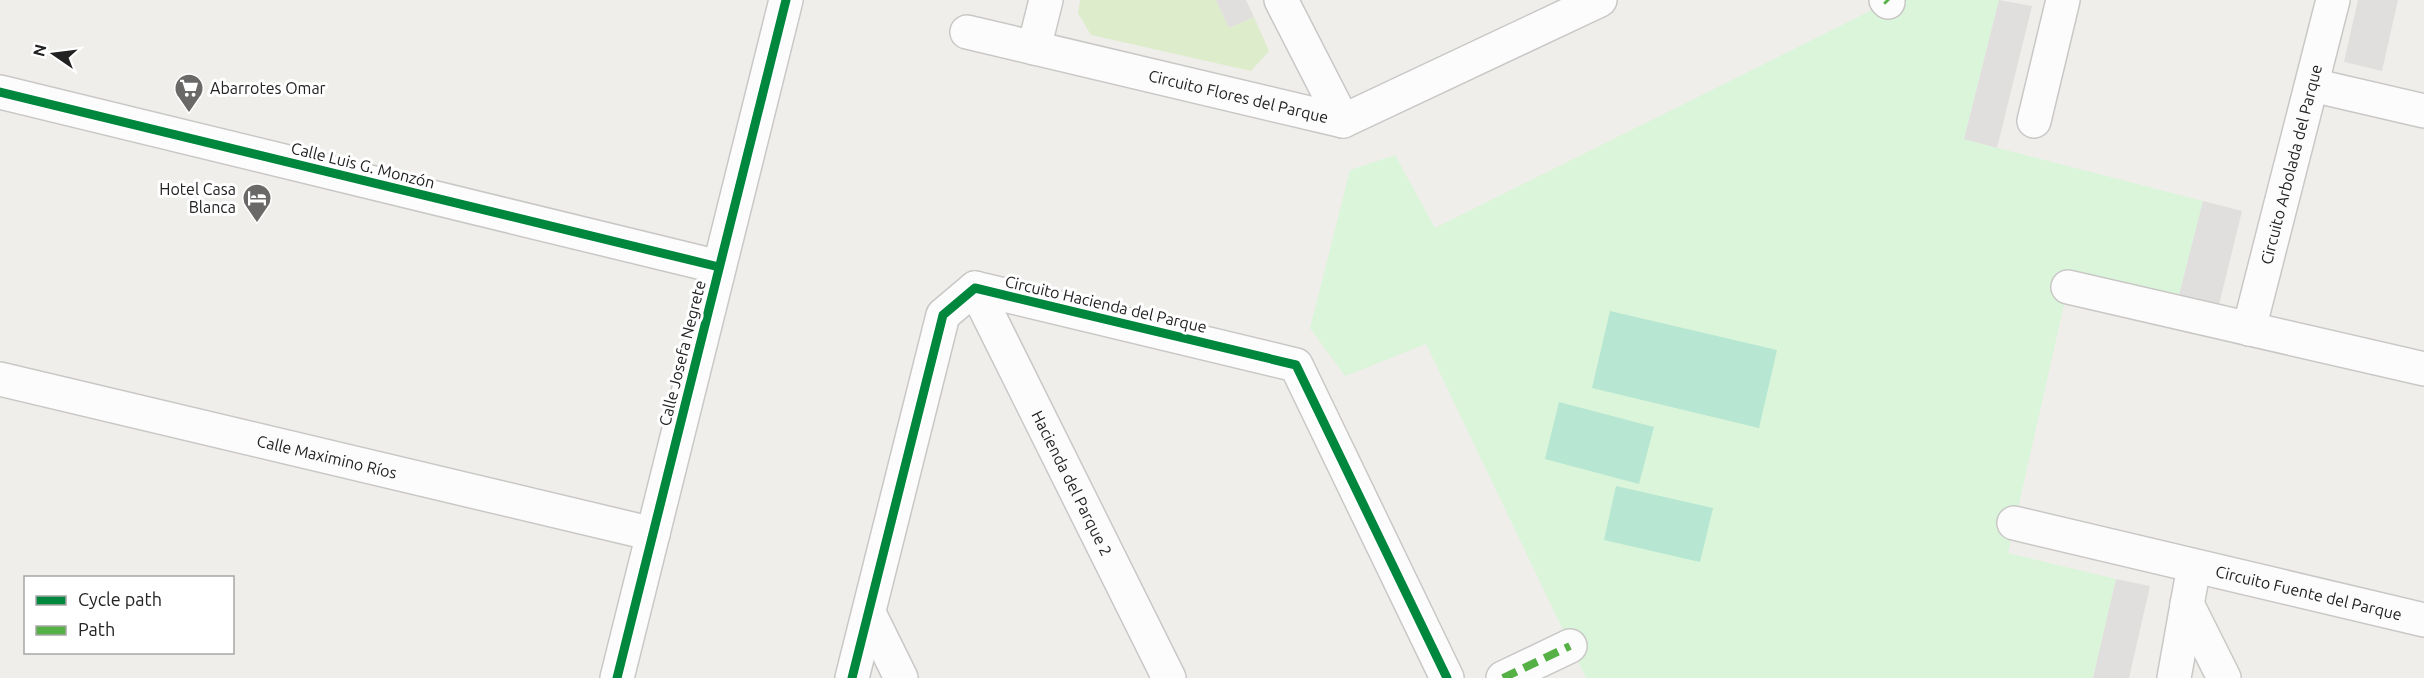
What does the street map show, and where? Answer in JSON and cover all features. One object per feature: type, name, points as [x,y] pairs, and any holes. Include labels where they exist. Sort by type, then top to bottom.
[{"type":"street","name":"Calle Josefa Negrete","points":[[617,678],[786,0]]},
{"type":"street","points":[[1034,48],[1046,0]]},
{"type":"street","points":[[1281,0],[1343,121]]},
{"type":"street","name":"Circuito Flores del Parque","points":[[967,32],[1343,121],[1552,10],[1600,0]]},
{"type":"street","points":[[2034,121],[2063,0]]},
{"type":"street","name":"Circuito Arbolada del Parque","points":[[2249,329],[2333,0]]},
{"type":"street","points":[[2312,85],[2424,111]]},
{"type":"street","name":"Calle Luis G. Monzón","points":[[0,92],[719,267]]},
{"type":"street","points":[[2068,287],[2424,369]]},
{"type":"street","points":[[852,678],[944,315],[975,288]]},
{"type":"street","name":"Hacienda del Parque 2","points":[[975,288],[1169,678]]},
{"type":"street","name":"Circuito Hacienda del Parque","points":[[975,288],[1296,365],[1447,678]]},
{"type":"street","name":"Calle Maximino Ríos","points":[[0,379],[653,534]]},
{"type":"street","name":"Circuito Fuente del Parque","points":[[2014,523],[2424,620]]},
{"type":"street","name":"Circuito Fuente del Parque","points":[[2174,678],[2194,566]]},
{"type":"street","points":[[2187,604],[2224,678]]},
{"type":"street","points":[[868,613],[901,678]]},
{"type":"street","points":[[1503,678],[1570,646]]},
{"type":"green space","points":[[1080,0],[1216,0],[1229,28],[1254,17],[1269,51],[1251,71],[1091,35],[1078,13]]},
{"type":"green space","points":[[1892,0],[1999,0],[1964,139],[2203,201],[2178,299],[2068,287],[2008,553],[2116,579],[2093,678],[1586,678],[1426,344],[1345,376],[1310,328],[1350,170],[1395,155],[1435,228]]},
{"type":"green space","points":[[1610,311],[1777,350],[1759,428],[1592,388]]},
{"type":"green space","points":[[1559,402],[1654,427],[1639,484],[1545,459]]},
{"type":"green space","points":[[1616,486],[1713,508],[1700,562],[1604,540]]},
{"type":"shaded area","points":[[1216,0],[1246,0],[1254,17],[1229,28]]},
{"type":"shaded area","points":[[1999,0],[2032,6],[1997,148],[1964,139]]},
{"type":"shaded area","points":[[2358,0],[2398,0],[2382,71],[2344,62]]},
{"type":"shaded area","points":[[2203,201],[2242,211],[2218,309],[2178,299]]},
{"type":"shaded area","points":[[2116,579],[2150,586],[2129,678],[2093,678]]},
{"type":"marked path","points":[[1503,678],[1570,646]]},
{"type":"cycle path","points":[[617,678],[786,0]]},
{"type":"cycle path","points":[[0,92],[719,267]]},
{"type":"cycle path","points":[[852,678],[943,315],[975,288],[1296,365],[1447,678]]},
{"type":"place","name":"Abarrotes Omar","points":[[189,114]]},
{"type":"place","name":"Hotel Casa Blanca","points":[[257,224]]}]
